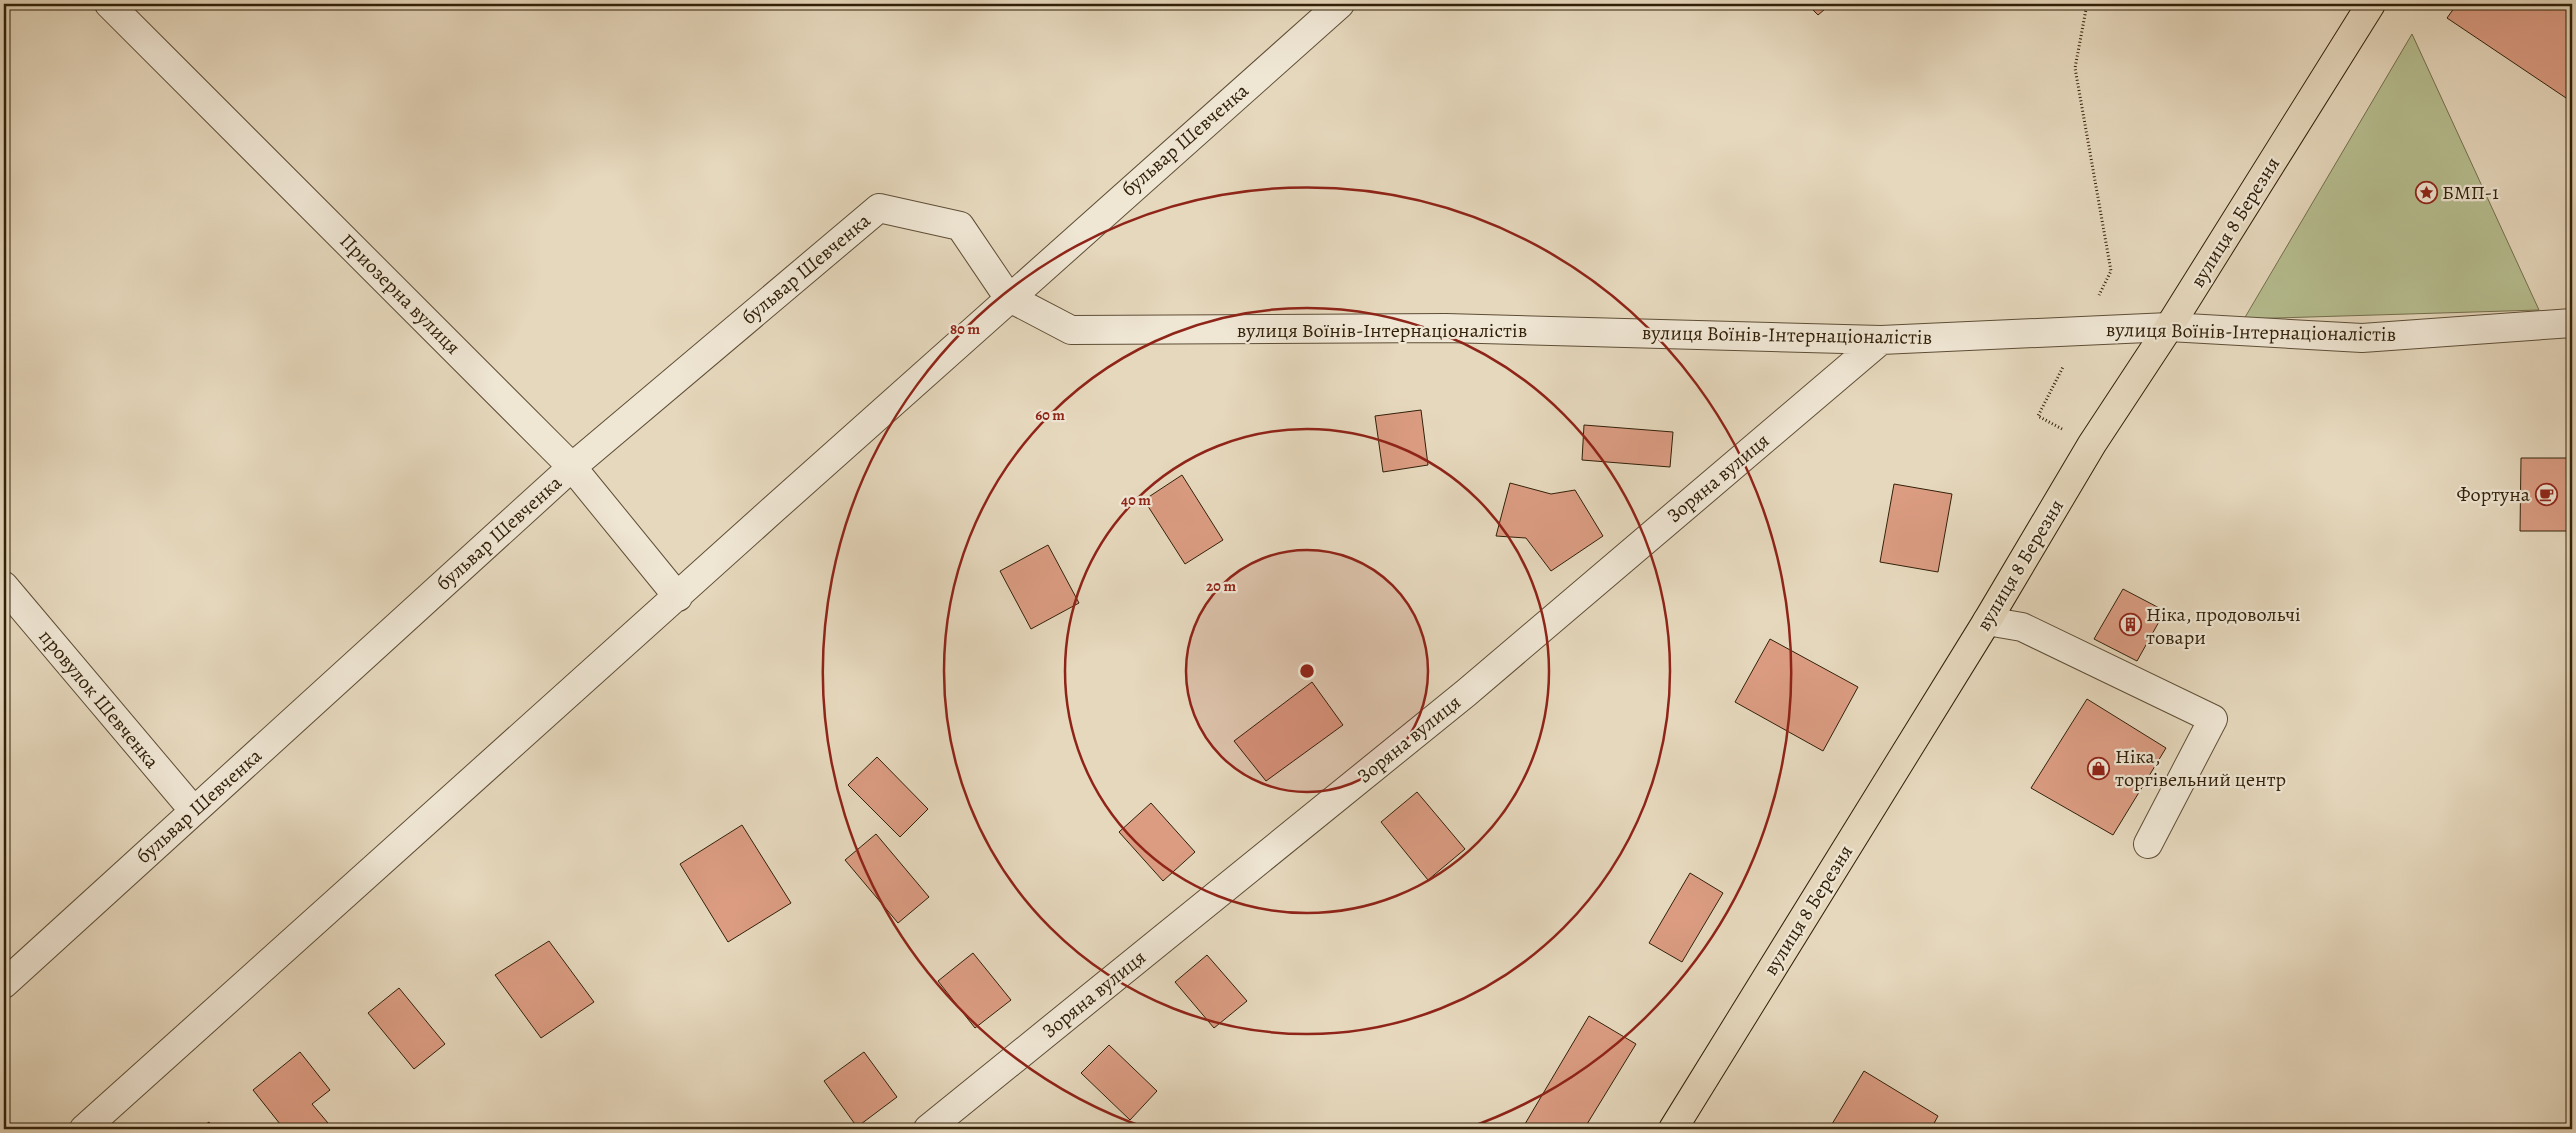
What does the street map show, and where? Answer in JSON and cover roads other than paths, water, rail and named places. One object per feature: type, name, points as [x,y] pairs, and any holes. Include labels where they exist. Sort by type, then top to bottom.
[{"type":"main road","name":"вулиця 8 Березня","points":[[1673,1129],[1987,621],[2092,444],[2169,327],[2371,4]]},
{"type":"street","name":"Приозерна вулиця","points":[[109,4],[572,466],[678,597]]},
{"type":"street","name":"бульвар Шевченка","points":[[84,1129],[678,597],[1008,297],[1340,4]]},
{"type":"street","name":"бульвар Шевченка","points":[[4,984],[572,466],[879,208],[960,226],[1008,297]]},
{"type":"street","name":"вулиця Воїнів-Інтернаціоналістів","points":[[1008,297],[1071,330],[1446,328],[1881,340],[2169,327],[2362,338],[2572,323]]},
{"type":"street","name":"Зоряна вулиця","points":[[928,1129],[1466,693],[1881,340]]},
{"type":"street","name":"провулок Шевченка","points":[[4,586],[194,811]]},
{"type":"street","points":[[1987,621],[2022,627],[2213,719],[2148,844]]},
{"type":"place","name":"БМП-1","points":[[2426,192]]},
{"type":"place","name":"Фортуна","points":[[2546,494]]},
{"type":"place","name":"Ніка, продовольчі товари","points":[[2130,625]]},
{"type":"place","name":"Ніка, торгівельний центр","points":[[2099,768]]}]
